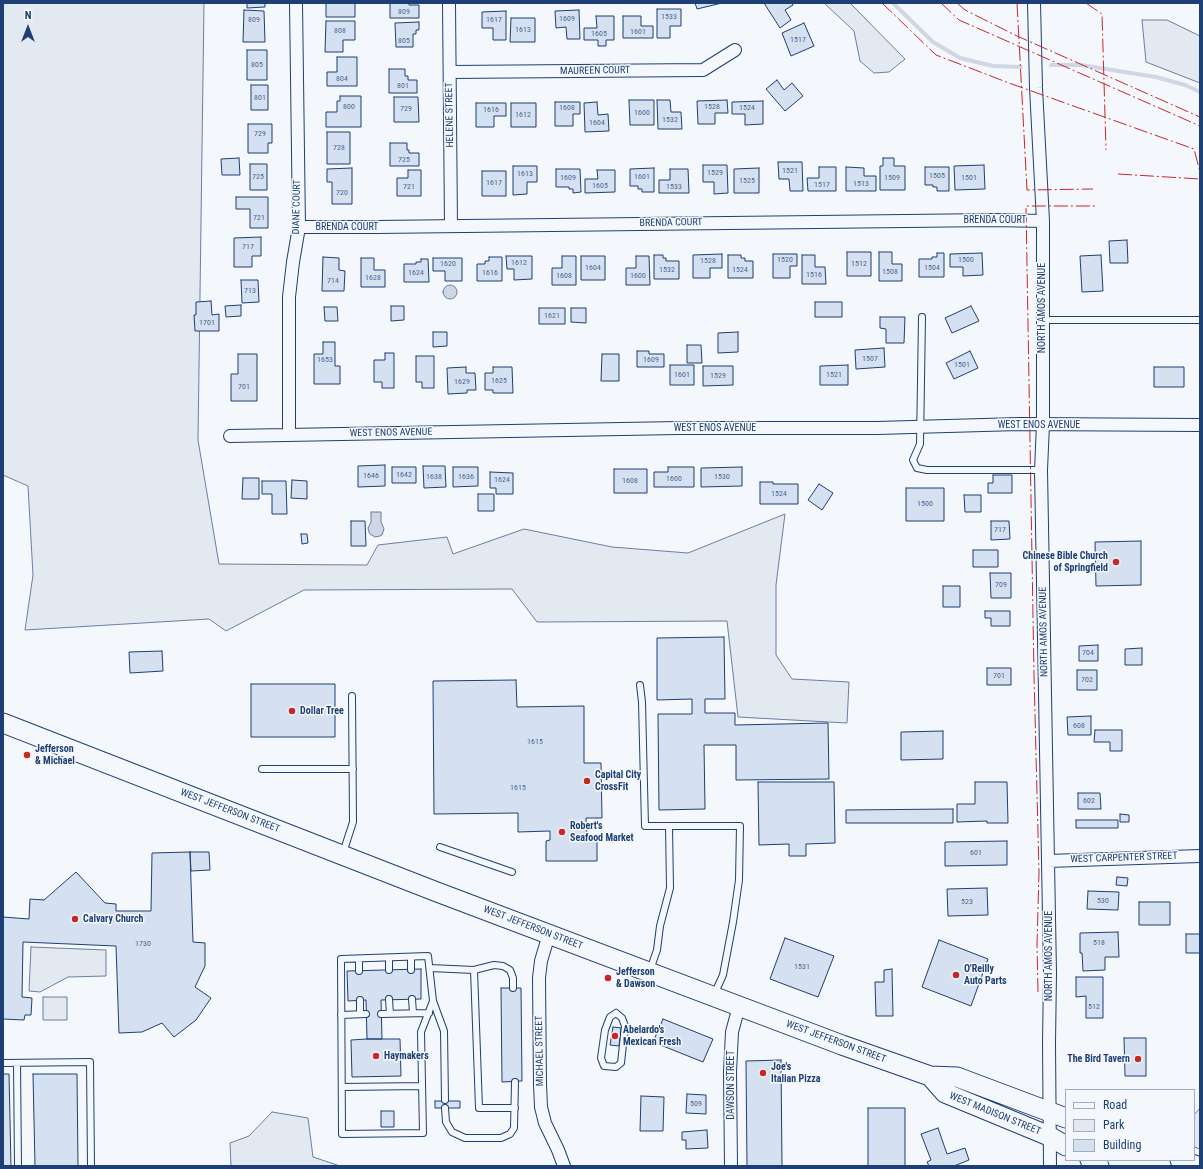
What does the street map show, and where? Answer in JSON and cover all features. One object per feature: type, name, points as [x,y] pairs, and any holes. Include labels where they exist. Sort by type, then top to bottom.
[{"type":"main road","name":"WEST JEFFERSON STREET","points":[[3,723],[444,894],[842,1045],[930,1076],[957,1077],[1058,1114]]},
{"type":"main road","name":"WEST MADISON STREET","points":[[930,1076],[945,1093],[1049,1136],[1065,1145]]},
{"type":"main road","points":[[1183,1161],[1197,1166]]},
{"type":"street","name":"DIANE COURT","points":[[289,435],[289,298],[298,227],[296,3]]},
{"type":"street","name":"HELENE STREET","points":[[449,3],[451,226]]},
{"type":"street","name":"NORTH AMOS AVENUE","points":[[1034,3],[1036,88],[1043,221],[1043,424],[1041,470],[1050,973],[1058,1114],[1049,1136],[1050,1166]]},
{"type":"street","name":"MAUREEN COURT","points":[[450,72],[703,70],[735,50]]},
{"type":"street","name":"BRENDA COURT","points":[[298,227],[969,220],[1043,221]]},
{"type":"street","name":"WEST ENOS AVENUE","points":[[230,436],[686,428],[919,427],[1043,424],[1200,425]]},
{"type":"street","name":"WEST CARPENTER STREET","points":[[1048,860],[1200,856]]},
{"type":"street","name":"MICHAEL STREET","points":[[549,934],[541,961],[540,978],[541,1107],[545,1123],[564,1166]]},
{"type":"street","name":"DAWSON STREET","points":[[731,1166],[730,1072],[732,1032],[739,1006]]},
{"type":"lane","points":[[922,316],[919,427],[920,444],[912,460],[917,468],[926,470],[1041,470]]},
{"type":"lane","points":[[1042,320],[1200,320]]},
{"type":"lane","points":[[640,685],[642,702],[645,826],[740,826],[740,880],[722,975],[713,996]]},
{"type":"lane","points":[[343,854],[353,822],[352,696]]},
{"type":"lane","points":[[262,769],[353,769]]},
{"type":"lane","points":[[649,972],[657,950],[660,926],[670,888],[669,826]]},
{"type":"lane","points":[[440,847],[512,872]]},
{"type":"lane","points":[[433,1001],[422,1032],[422,1133],[342,1134],[341,960],[428,956],[433,1001],[444,1031],[445,1100]]},
{"type":"lane","points":[[411,957],[411,970]]},
{"type":"lane","points":[[389,958],[389,970]]},
{"type":"lane","points":[[359,959],[360,971]]},
{"type":"lane","points":[[430,968],[474,970],[494,965],[503,966],[510,970],[513,978],[513,988]]},
{"type":"lane","points":[[474,970],[479,1108],[515,1108]]},
{"type":"lane","points":[[389,999],[390,1014]]},
{"type":"lane","points":[[412,999],[413,1013]]},
{"type":"lane","points":[[341,1015],[363,1014],[360,1000]]},
{"type":"lane","points":[[381,1014],[429,1013]]},
{"type":"lane","points":[[616,1013],[622,1018],[625,1026],[621,1063],[616,1067],[604,1066],[602,1058],[605,1030],[610,1017],[616,1013]]},
{"type":"lane","points":[[3,1063],[90,1062],[91,1166]]},
{"type":"lane","points":[[17,1063],[18,1166]]},
{"type":"lane","points":[[445,1108],[446,1122],[452,1132],[465,1138],[501,1138],[510,1134],[514,1128],[515,1082]]},
{"type":"lane","points":[[342,1087],[422,1086]]},
{"type":"green space","points":[[3,3],[204,3],[198,440],[219,564],[367,565],[378,545],[447,537],[453,554],[524,529],[612,547],[688,553],[785,514],[776,585],[776,655],[792,679],[849,682],[847,723],[738,717],[727,621],[537,622],[512,589],[304,590],[226,631],[209,619],[25,630],[33,575],[28,486],[3,475]]},
{"type":"green space","points":[[824,3],[850,3],[905,59],[889,72],[874,73],[860,61],[854,31]]},
{"type":"green space","points":[[1142,20],[1167,20],[1200,36],[1200,83],[1146,62]]},
{"type":"green space","points":[[31,947],[106,950],[106,976],[68,977],[40,992],[29,991]]},
{"type":"green space","points":[[43,997],[67,997],[67,1020],[43,1020]]},
{"type":"green space","points":[[1200,1108],[1200,1149],[1195,1147],[1195,1114]]},
{"type":"green space","points":[[272,1112],[308,1118],[313,1157],[340,1166],[231,1166],[230,1143],[249,1136]]},
{"type":"shaded area","points":[[447,285],[453,285],[457,289],[457,295],[453,299],[447,299],[443,295],[443,289]]},
{"type":"shaded area","points":[[371,512],[381,512],[381,522],[384,529],[382,535],[380,536],[375,537],[369,532],[368,528],[371,522]]},
{"type":"building","points":[[247,3],[265,3],[265,7],[247,8]]},
{"type":"building","points":[[326,3],[355,3],[355,17],[326,17]]},
{"type":"building","points":[[390,3],[409,3],[409,5],[419,5],[419,18],[390,18]]},
{"type":"building","points":[[695,3],[722,3],[697,9]]},
{"type":"building","points":[[764,3],[792,3],[793,5],[785,10],[791,20],[780,28]]},
{"type":"building","points":[[657,9],[681,9],[681,26],[670,26],[670,38],[657,38]]},
{"type":"building","points":[[244,10],[264,11],[265,42],[243,42]]},
{"type":"building","points":[[579,10],[580,39],[567,39],[566,27],[556,28],[555,11]]},
{"type":"building","points":[[506,11],[506,40],[493,40],[493,28],[482,28],[482,12]]},
{"type":"building","points":[[596,16],[614,16],[614,40],[606,40],[606,46],[598,46],[598,40],[584,40],[584,28],[597,28]]},
{"type":"building","points":[[623,16],[641,16],[641,26],[653,26],[653,38],[623,38]]},
{"type":"building","points":[[511,18],[535,18],[535,42],[510,42]]},
{"type":"building","points":[[326,21],[355,21],[355,40],[343,40],[343,52],[325,52]]},
{"type":"building","points":[[419,22],[419,30],[416,30],[416,34],[413,34],[413,47],[396,47],[395,23]]},
{"type":"building","points":[[804,23],[814,46],[791,56],[782,33]]},
{"type":"building","points":[[247,50],[267,50],[267,80],[247,80]]},
{"type":"building","points":[[337,57],[357,57],[357,86],[327,86],[327,72],[337,72]]},
{"type":"building","points":[[389,69],[405,69],[405,76],[408,76],[408,80],[417,80],[417,93],[389,93]]},
{"type":"building","points":[[777,80],[784,90],[792,83],[803,96],[785,111],[766,89]]},
{"type":"building","points":[[251,85],[268,85],[268,110],[251,110]]},
{"type":"building","points":[[340,96],[361,96],[361,127],[326,127],[326,112],[337,112],[337,101],[340,101]]},
{"type":"building","points":[[394,97],[418,97],[419,122],[394,122]]},
{"type":"building","points":[[629,100],[654,100],[654,125],[630,125]]},
{"type":"building","points":[[657,100],[670,100],[671,112],[681,112],[682,129],[658,129]]},
{"type":"building","points":[[727,100],[728,113],[715,113],[715,124],[698,124],[697,101]]},
{"type":"building","points":[[763,101],[763,124],[745,125],[745,114],[732,114],[732,102]]},
{"type":"building","points":[[555,102],[580,102],[580,114],[573,114],[573,126],[555,126]]},
{"type":"building","points":[[597,102],[598,115],[608,114],[609,131],[585,132],[584,103]]},
{"type":"building","points":[[476,103],[506,103],[506,116],[494,116],[494,127],[476,127]]},
{"type":"building","points":[[511,103],[536,103],[536,127],[511,127]]},
{"type":"building","points":[[248,124],[272,124],[272,143],[268,143],[268,153],[248,153]]},
{"type":"building","points":[[327,132],[350,132],[350,164],[327,164]]},
{"type":"building","points":[[390,143],[407,143],[407,150],[409,150],[409,153],[419,153],[419,166],[390,166]]},
{"type":"building","points":[[239,158],[240,175],[222,175],[221,159]]},
{"type":"building","points":[[883,158],[894,158],[894,166],[905,166],[905,190],[880,190],[880,166],[883,166]]},
{"type":"building","points":[[778,162],[802,162],[803,191],[790,191],[789,179],[779,179]]},
{"type":"building","points":[[250,164],[267,164],[267,190],[250,190]]},
{"type":"building","points":[[703,165],[727,165],[728,193],[714,194],[714,182],[703,182]]},
{"type":"building","points":[[984,165],[985,189],[955,190],[954,166]]},
{"type":"building","points":[[513,166],[537,166],[537,182],[527,182],[527,194],[513,195]]},
{"type":"building","points":[[819,167],[836,167],[836,191],[808,191],[807,178],[819,178]]},
{"type":"building","points":[[846,167],[864,168],[864,176],[876,176],[876,191],[846,191]]},
{"type":"building","points":[[925,167],[949,167],[949,191],[937,191],[937,187],[933,187],[933,185],[925,185]]},
{"type":"building","points":[[352,168],[352,204],[332,204],[332,182],[327,182],[327,169]]},
{"type":"building","points":[[654,168],[654,192],[642,192],[642,189],[638,189],[638,186],[630,186],[630,169]]},
{"type":"building","points":[[759,168],[759,193],[734,193],[734,169]]},
{"type":"building","points":[[556,169],[580,169],[581,192],[573,193],[573,189],[569,189],[569,187],[556,187]]},
{"type":"building","points":[[670,169],[688,169],[689,193],[659,193],[659,180],[670,180]]},
{"type":"building","points":[[408,170],[421,170],[421,196],[397,196],[397,178],[408,178]]},
{"type":"building","points":[[597,170],[615,170],[615,192],[585,193],[585,179],[598,179]]},
{"type":"building","points":[[482,171],[506,171],[506,196],[482,196]]},
{"type":"building","points":[[236,197],[268,197],[268,228],[250,228],[250,209],[236,209]]},
{"type":"building","points":[[261,237],[261,256],[252,256],[252,267],[234,267],[234,238]]},
{"type":"building","points":[[1127,240],[1128,263],[1110,263],[1109,241]]},
{"type":"building","points":[[847,252],[871,252],[871,276],[847,276]]},
{"type":"building","points":[[879,252],[892,252],[892,264],[902,264],[902,281],[879,281]]},
{"type":"building","points":[[937,253],[944,253],[944,277],[919,277],[919,259],[932,259],[932,257],[937,257]]},
{"type":"building","points":[[982,253],[983,275],[963,276],[963,267],[950,267],[950,254]]},
{"type":"building","points":[[722,254],[722,268],[710,268],[710,278],[693,278],[693,255]]},
{"type":"building","points":[[773,254],[797,254],[797,266],[790,266],[790,278],[773,278]]},
{"type":"building","points":[[654,255],[663,255],[663,258],[666,258],[666,261],[679,261],[679,279],[654,279]]},
{"type":"building","points":[[728,255],[741,255],[741,258],[745,258],[745,261],[753,261],[753,278],[728,278]]},
{"type":"building","points":[[802,255],[815,255],[815,267],[825,267],[826,284],[802,284]]},
{"type":"building","points":[[1101,255],[1103,291],[1082,292],[1080,256]]},
{"type":"building","points":[[506,256],[532,256],[532,279],[514,280],[514,269],[507,269]]},
{"type":"building","points":[[562,256],[576,256],[576,285],[552,285],[552,268],[562,268]]},
{"type":"building","points":[[581,256],[605,256],[605,280],[581,280]]},
{"type":"building","points":[[636,256],[649,256],[650,285],[626,285],[626,268],[636,268]]},
{"type":"building","points":[[323,257],[339,258],[339,270],[345,271],[344,291],[322,291]]},
{"type":"building","points":[[489,257],[502,257],[502,281],[477,281],[477,264],[485,264],[485,261],[489,261]]},
{"type":"building","points":[[361,258],[374,258],[374,270],[385,270],[385,287],[361,287]]},
{"type":"building","points":[[433,258],[462,258],[462,281],[445,281],[445,271],[433,271]]},
{"type":"building","points":[[421,259],[428,259],[429,282],[404,282],[404,264],[416,264],[416,262],[421,262]]},
{"type":"building","points":[[241,280],[258,280],[259,302],[242,303]]},
{"type":"building","points":[[211,301],[212,315],[219,314],[219,331],[195,331],[194,315],[196,315],[196,302]]},
{"type":"building","points":[[815,302],[842,302],[842,317],[815,317]]},
{"type":"building","points":[[241,305],[241,316],[226,317],[225,306]]},
{"type":"building","points":[[391,306],[404,306],[404,320],[391,321]]},
{"type":"building","points":[[971,306],[979,321],[952,333],[945,318]]},
{"type":"building","points":[[324,307],[337,307],[338,321],[325,321]]},
{"type":"building","points":[[539,308],[565,308],[565,324],[539,324]]},
{"type":"building","points":[[571,308],[586,308],[586,323],[571,322]]},
{"type":"building","points":[[880,317],[905,317],[904,343],[886,343],[886,329],[880,328]]},
{"type":"building","points":[[433,332],[447,332],[447,346],[433,347]]},
{"type":"building","points":[[738,332],[738,352],[718,353],[718,333]]},
{"type":"building","points":[[323,342],[335,342],[335,366],[340,366],[340,384],[314,384],[314,354],[323,354]]},
{"type":"building","points":[[687,345],[701,345],[702,363],[687,363]]},
{"type":"building","points":[[884,348],[885,367],[856,369],[855,350]]},
{"type":"building","points":[[637,351],[649,351],[649,354],[664,354],[664,367],[637,367]]},
{"type":"building","points":[[970,351],[978,368],[954,379],[946,363]]},
{"type":"building","points":[[385,353],[394,353],[394,388],[382,388],[382,382],[374,382],[374,360],[385,360]]},
{"type":"building","points":[[238,354],[257,354],[257,401],[231,401],[231,374],[238,374]]},
{"type":"building","points":[[602,354],[619,354],[619,381],[601,381]]},
{"type":"building","points":[[416,356],[434,356],[434,388],[422,388],[422,382],[416,382]]},
{"type":"building","points":[[670,365],[694,365],[694,385],[670,385]]},
{"type":"building","points":[[848,365],[848,385],[820,385],[820,366]]},
{"type":"building","points":[[703,366],[733,366],[733,385],[703,386]]},
{"type":"building","points":[[466,367],[466,373],[475,373],[476,390],[467,390],[467,393],[448,394],[447,368]]},
{"type":"building","points":[[493,367],[512,367],[513,393],[493,393],[493,390],[485,390],[485,373],[493,373]]},
{"type":"building","points":[[1154,367],[1184,367],[1184,387],[1154,387]]},
{"type":"building","points":[[385,465],[385,486],[358,487],[358,466]]},
{"type":"building","points":[[423,466],[445,466],[446,487],[424,488]]},
{"type":"building","points":[[392,467],[416,467],[416,483],[392,483]]},
{"type":"building","points":[[453,467],[478,467],[478,486],[453,487]]},
{"type":"building","points":[[668,467],[694,467],[694,487],[654,487],[654,472],[668,472]]},
{"type":"building","points":[[742,467],[742,486],[701,487],[701,468]]},
{"type":"building","points":[[614,469],[647,469],[647,493],[614,493]]},
{"type":"building","points":[[490,472],[513,473],[513,494],[496,494],[496,488],[490,488]]},
{"type":"building","points":[[993,475],[1012,475],[1012,493],[988,493],[988,483],[993,483]]},
{"type":"building","points":[[243,478],[259,478],[259,499],[242,499]]},
{"type":"building","points":[[292,480],[307,481],[307,499],[291,498]]},
{"type":"building","points":[[262,481],[286,481],[287,514],[272,514],[272,494],[262,494]]},
{"type":"building","points":[[760,482],[773,482],[773,484],[798,484],[798,504],[760,504]]},
{"type":"building","points":[[819,484],[833,493],[822,510],[808,500]]},
{"type":"building","points":[[906,488],[944,488],[944,521],[906,521]]},
{"type":"building","points":[[478,494],[494,494],[494,511],[478,511]]},
{"type":"building","points":[[964,495],[981,495],[981,512],[965,512]]},
{"type":"building","points":[[351,521],[365,521],[366,546],[351,546]]},
{"type":"building","points":[[991,521],[1009,521],[1010,539],[991,540]]},
{"type":"building","points":[[301,534],[307,534],[308,543],[302,544]]},
{"type":"building","points":[[1141,541],[1141,585],[1096,586],[1095,542]]},
{"type":"building","points":[[973,550],[998,550],[998,567],[973,567]]},
{"type":"building","points":[[990,573],[1011,573],[1011,598],[991,598]]},
{"type":"building","points":[[943,586],[960,586],[960,607],[943,607]]},
{"type":"building","points":[[985,611],[1010,611],[1010,626],[991,626],[991,618],[985,618]]},
{"type":"building","points":[[724,637],[725,699],[705,699],[705,713],[735,713],[735,725],[828,723],[829,779],[736,780],[736,745],[704,745],[705,809],[659,810],[658,714],[692,714],[692,699],[657,700],[657,638]]},
{"type":"building","points":[[1098,645],[1098,661],[1079,661],[1079,646]]},
{"type":"building","points":[[1142,648],[1142,665],[1125,665],[1125,649]]},
{"type":"building","points":[[162,651],[163,671],[130,673],[129,652]]},
{"type":"building","points":[[987,668],[1011,668],[1011,685],[987,685]]},
{"type":"building","points":[[1077,670],[1097,670],[1097,690],[1077,690]]},
{"type":"building","points":[[516,680],[517,707],[584,706],[584,763],[601,763],[602,818],[586,818],[587,839],[597,839],[597,861],[546,861],[546,841],[550,840],[550,831],[518,832],[518,813],[434,814],[433,681]]},
{"type":"building","points":[[251,684],[335,684],[335,737],[251,737]]},
{"type":"building","points":[[1091,716],[1091,735],[1068,735],[1067,717]]},
{"type":"building","points":[[1095,730],[1122,730],[1122,751],[1110,751],[1110,742],[1094,742]]},
{"type":"building","points":[[943,731],[943,759],[901,760],[901,732]]},
{"type":"building","points":[[758,782],[834,782],[835,843],[806,844],[806,856],[789,856],[789,844],[759,845]]},
{"type":"building","points":[[975,782],[1007,782],[1008,823],[987,823],[987,821],[957,822],[957,804],[975,804]]},
{"type":"building","points":[[1078,793],[1100,793],[1101,809],[1078,809]]},
{"type":"building","points":[[953,809],[953,823],[846,823],[846,810]]},
{"type":"building","points":[[1120,814],[1129,815],[1129,822],[1120,822]]},
{"type":"building","points":[[1076,820],[1118,820],[1118,828],[1076,828]]},
{"type":"building","points":[[1007,841],[1007,865],[945,866],[945,842]]},
{"type":"building","points":[[190,852],[193,942],[205,943],[205,966],[195,987],[211,998],[196,1020],[174,1037],[162,1023],[142,1032],[119,1033],[116,946],[23,942],[22,997],[32,998],[31,1015],[25,1015],[24,1020],[3,1019],[3,917],[29,919],[30,899],[44,900],[76,872],[105,903],[116,904],[116,911],[151,911],[152,853]]},
{"type":"building","points":[[190,852],[209,852],[210,870],[191,871]]},
{"type":"building","points":[[1117,877],[1128,878],[1127,886],[1116,885]]},
{"type":"building","points":[[987,888],[988,915],[948,916],[947,889]]},
{"type":"building","points":[[1088,891],[1119,892],[1118,910],[1087,909]]},
{"type":"building","points":[[1139,902],[1170,902],[1170,925],[1139,925]]},
{"type":"building","points":[[1118,932],[1119,957],[1105,957],[1105,970],[1083,971],[1082,953],[1080,953],[1080,933]]},
{"type":"building","points":[[1186,934],[1200,934],[1200,953],[1186,953]]},
{"type":"building","points":[[785,938],[834,956],[818,997],[770,979]]},
{"type":"building","points":[[939,940],[988,959],[971,1006],[922,987]]},
{"type":"building","points":[[421,969],[421,999],[381,1000],[382,1039],[367,1039],[366,1000],[348,1001],[347,971]]},
{"type":"building","points":[[892,969],[893,1016],[876,1016],[875,982],[884,982],[884,970]]},
{"type":"building","points":[[1076,977],[1103,977],[1103,1018],[1086,1018],[1086,996],[1076,997]]},
{"type":"building","points":[[501,988],[521,988],[522,1081],[502,1082]]},
{"type":"building","points":[[663,1019],[713,1039],[703,1062],[653,1042]]},
{"type":"building","points":[[613,1027],[621,1028],[619,1046],[610,1045]]},
{"type":"building","points":[[1124,1038],[1146,1038],[1146,1076],[1125,1076]]},
{"type":"building","points":[[400,1039],[401,1076],[352,1077],[351,1040]]},
{"type":"building","points":[[781,1060],[782,1166],[747,1166],[746,1061]]},
{"type":"building","points":[[3,1074],[9,1074],[11,1166],[3,1166]]},
{"type":"building","points":[[33,1074],[77,1074],[78,1166],[35,1166]]},
{"type":"building","points":[[687,1094],[706,1095],[706,1114],[686,1113]]},
{"type":"building","points":[[641,1096],[664,1097],[663,1131],[640,1131]]},
{"type":"building","points":[[435,1101],[460,1101],[460,1108],[435,1108]]},
{"type":"building","points":[[868,1108],[905,1108],[905,1166],[868,1166]]},
{"type":"building","points":[[381,1111],[394,1111],[394,1127],[381,1127]]},
{"type":"building","points":[[938,1128],[947,1154],[965,1148],[969,1160],[954,1166],[929,1166],[927,1162],[931,1160],[921,1134]]},
{"type":"building","points":[[707,1130],[708,1148],[686,1149],[686,1140],[682,1140],[682,1132]]},
{"type":"waterway","points":[[893,3],[933,42],[960,58],[993,66],[1021,67]]},
{"type":"waterway","points":[[1051,65],[1081,65],[1156,77],[1185,85],[1200,92]]},
{"type":"power","points":[[882,3],[936,55],[1009,83],[1194,149],[1200,172]]},
{"type":"power","points":[[941,3],[959,20],[1200,126]]},
{"type":"power","points":[[957,3],[965,10],[1017,36],[1200,117]]},
{"type":"power","points":[[1017,3],[1027,190],[1093,189]]},
{"type":"power","points":[[1086,3],[1102,14],[1106,150]]},
{"type":"power","points":[[1118,174],[1200,179]]},
{"type":"power","points":[[1038,992],[1037,945],[1039,872],[1026,206],[1095,206]]},
{"type":"place","name":"Chinese Bible Church of Springfield","points":[[1116,562]]},
{"type":"place","name":"Dollar Tree","points":[[292,711]]},
{"type":"place","name":"Jefferson & Michael","points":[[27,755]]},
{"type":"place","name":"Capital City CrossFit","points":[[587,781]]},
{"type":"place","name":"Robert's Seafood Market","points":[[562,832]]},
{"type":"place","name":"Calvary Church","points":[[75,919]]},
{"type":"place","name":"O'Reilly Auto Parts","points":[[956,975]]},
{"type":"place","name":"Jefferson & Dawson","points":[[608,978]]},
{"type":"place","name":"Abelardo's Mexican Fresh","points":[[615,1036]]},
{"type":"place","name":"Haymakers","points":[[376,1056]]},
{"type":"place","name":"The Bird Tavern","points":[[1138,1059]]},
{"type":"place","name":"Joe's Italian Pizza","points":[[763,1073]]}]
